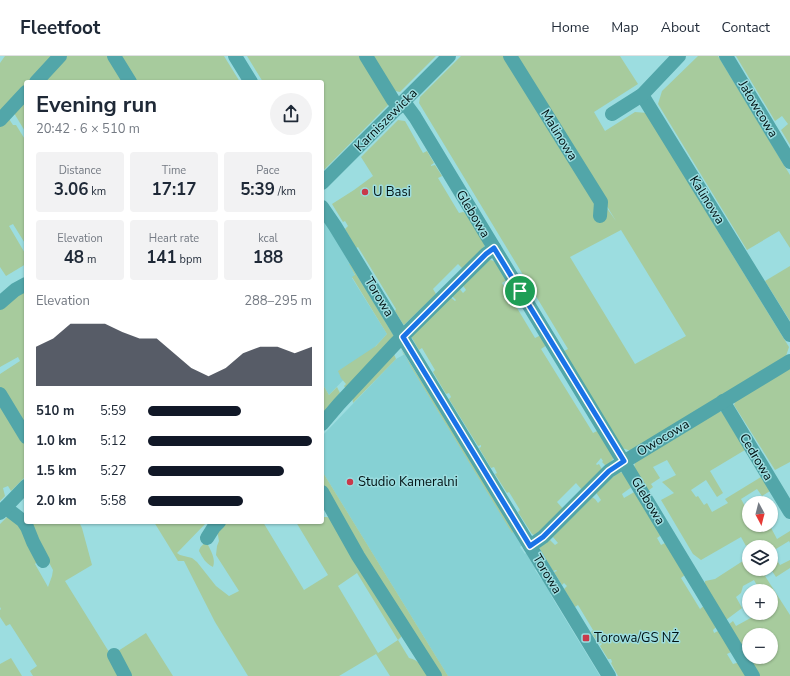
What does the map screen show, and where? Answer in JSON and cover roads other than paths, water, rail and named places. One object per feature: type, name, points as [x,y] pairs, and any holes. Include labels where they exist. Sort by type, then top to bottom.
[{"type":"street","points":[[38,80],[60,56]]},
{"type":"street","points":[[114,56],[129,80]]},
{"type":"street","points":[[234,56],[250,80]]},
{"type":"street","name":"Glebowa","points":[[366,56],[393,100],[401,104],[415,117],[753,676]]},
{"type":"street","name":"Karniszewicka","points":[[324,181],[449,56]]},
{"type":"street","name":"Malinowa","points":[[510,56],[601,202],[600,216]]},
{"type":"street","points":[[612,114],[642,95],[679,56]]},
{"type":"street","name":"Jałowcowa","points":[[726,56],[790,162]]},
{"type":"street","points":[[0,120],[24,94]]},
{"type":"street","name":"Kalinowa","points":[[642,95],[790,335]]},
{"type":"street","name":"Torowa","points":[[324,210],[609,676]]},
{"type":"street","points":[[324,422],[345,397],[403,337],[486,254],[494,248]]},
{"type":"street","points":[[0,303],[15,290],[24,285]]},
{"type":"street","name":"Owocowa","points":[[530,546],[543,537],[609,471],[790,361]]},
{"type":"street","points":[[0,394],[24,434]]},
{"type":"street","name":"Cedrowa","points":[[723,401],[790,512]]},
{"type":"street","points":[[3,510],[24,488]]},
{"type":"street","points":[[324,496],[358,556],[435,676]]},
{"type":"street","points":[[3,510],[9,510],[24,523]]},
{"type":"street","points":[[25,524],[43,561]]},
{"type":"street","points":[[207,538],[217,524]]},
{"type":"street","points":[[114,655],[125,676]]},
{"type":"place","name":"U Basi","points":[[365,192]]},
{"type":"place","name":"Studio Kameralni","points":[[350,482]]},
{"type":"place","name":"Torowa/GS NŻ","points":[[586,638]]}]
